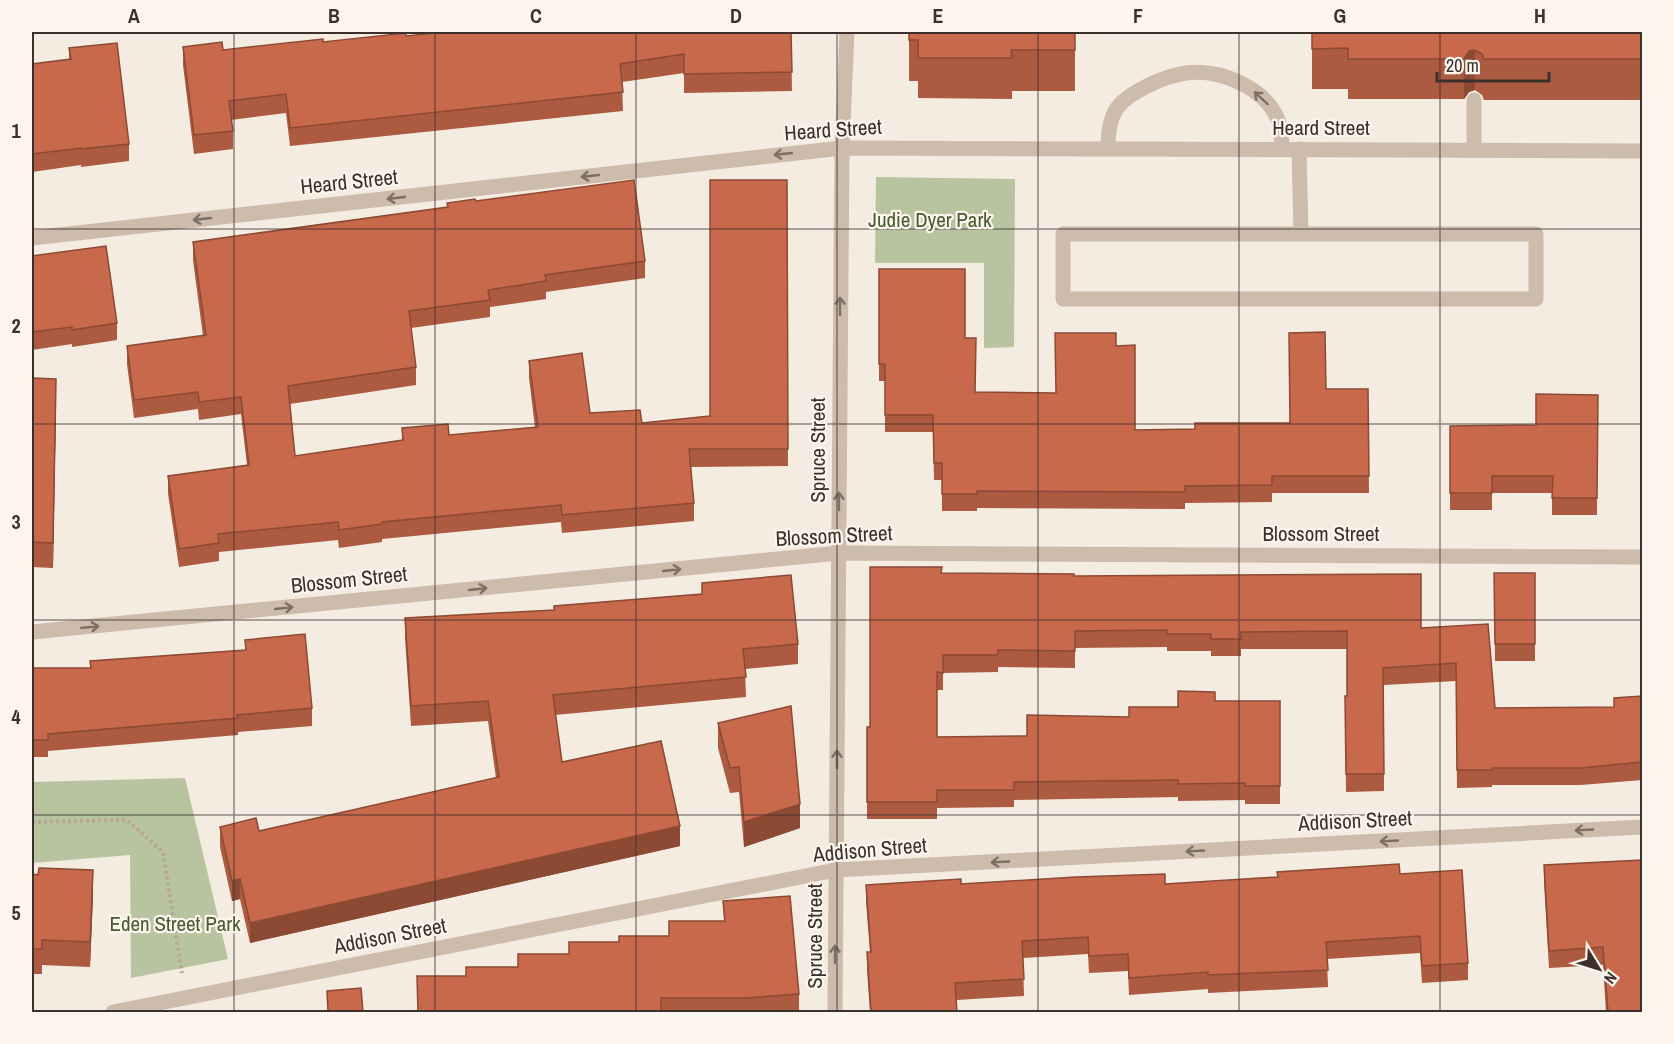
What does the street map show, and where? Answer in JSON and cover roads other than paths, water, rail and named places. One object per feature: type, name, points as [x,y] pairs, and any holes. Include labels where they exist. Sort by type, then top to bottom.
[{"type":"street","name":"Spruce Street","points":[[835,1012],[842,147],[847,32]]},
{"type":"street","points":[[1108,148],[1112,117],[1125,100],[1161,79],[1196,72],[1236,81],[1258,94],[1274,113],[1279,123],[1282,149]]},
{"type":"street","points":[[1474,99],[1474,150]]},
{"type":"street","name":"Heard Street","points":[[32,238],[842,147],[1642,151]]},
{"type":"street","points":[[1299,149],[1301,234]]},
{"type":"street","points":[[1063,234],[1301,234],[1536,234],[1536,299],[1063,299],[1063,234]]},
{"type":"street","name":"Blossom Street","points":[[32,632],[838,553],[1642,557]]},
{"type":"street","name":"Addison Street","points":[[113,1012],[836,870],[1642,827]]},
{"type":"park label","name":"Judie Dyer Park","points":[[930,220]]},
{"type":"park label","name":"Eden Street Park","points":[[175,924]]}]
